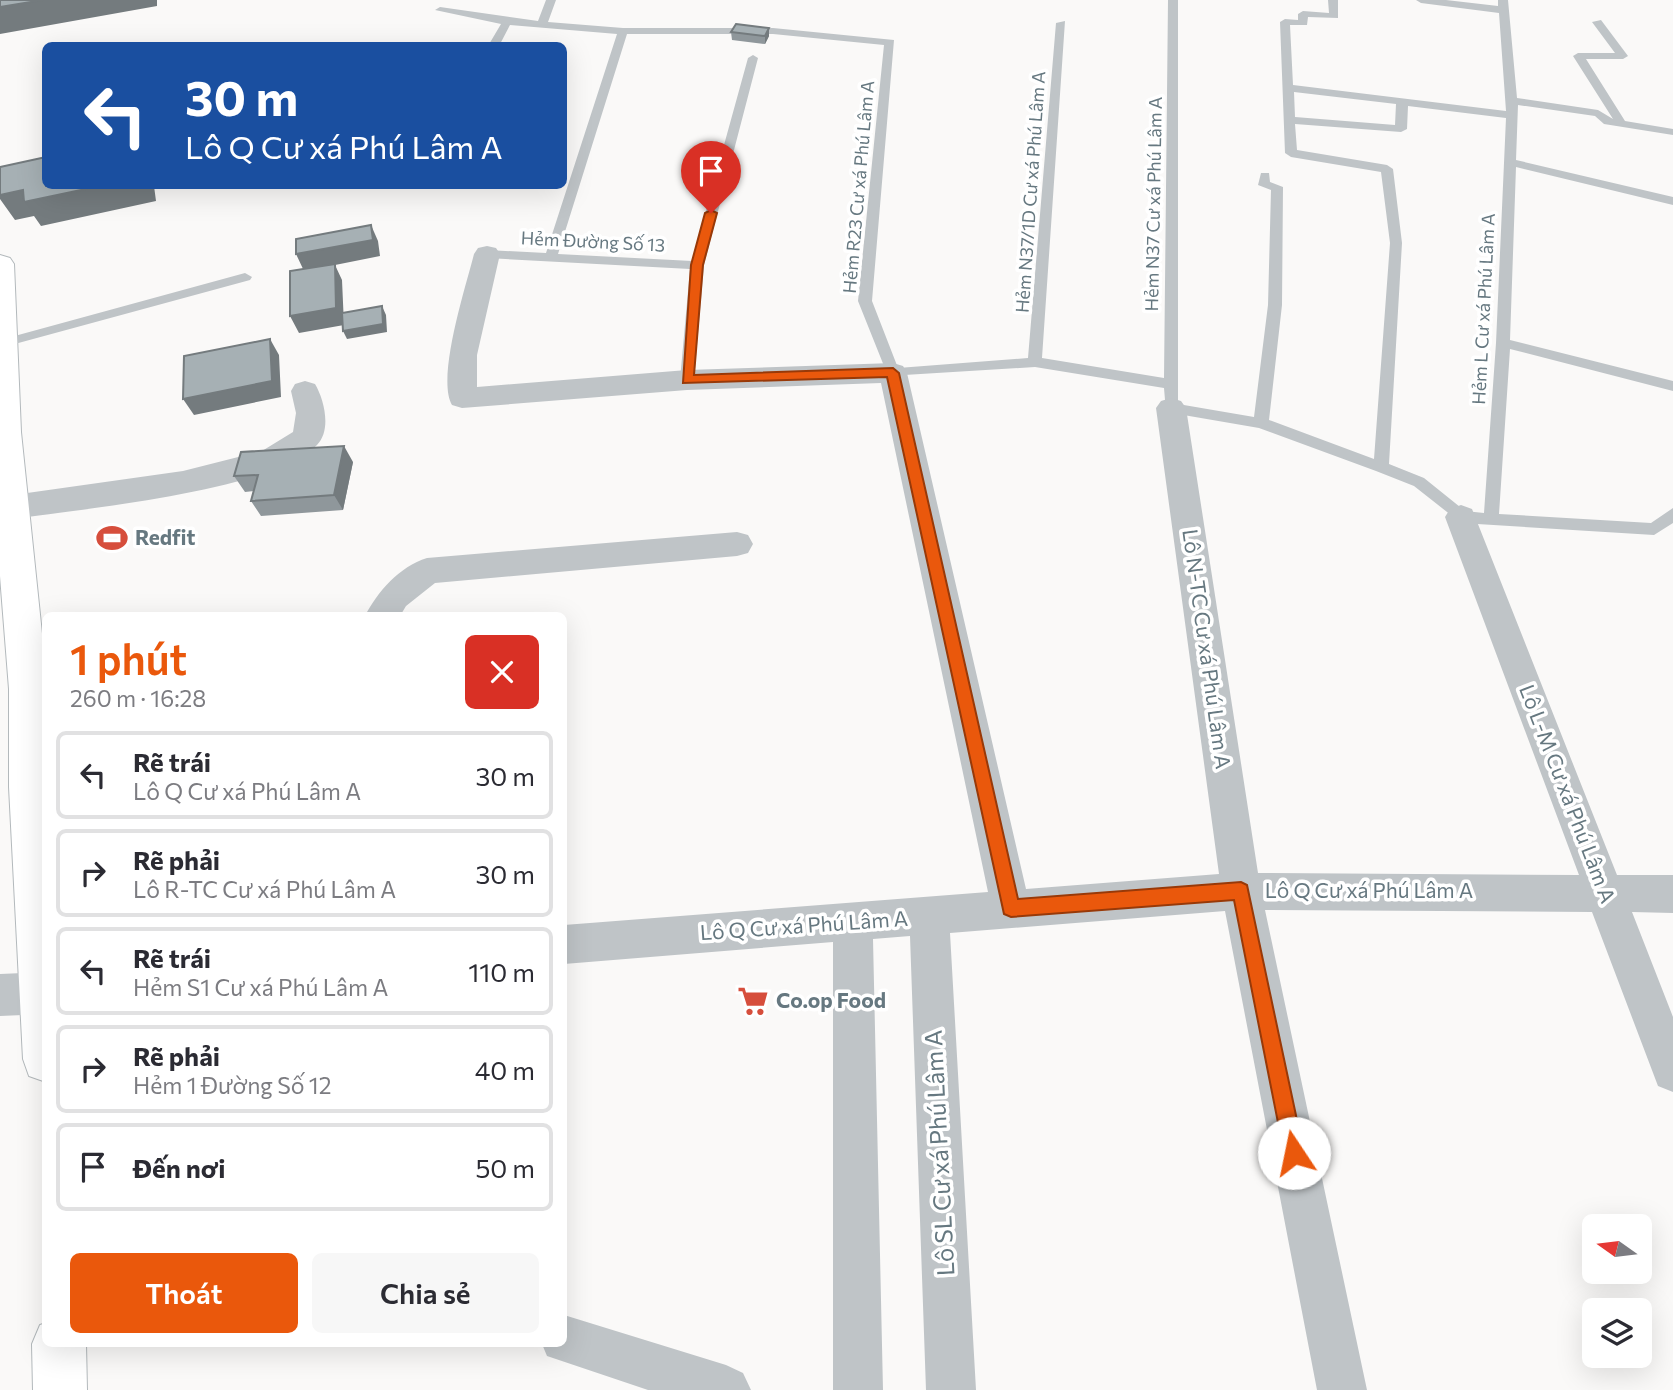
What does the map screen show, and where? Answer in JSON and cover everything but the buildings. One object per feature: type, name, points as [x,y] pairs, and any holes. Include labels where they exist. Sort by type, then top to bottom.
[{"type":"main road","points":[[0,264],[5,432],[37,689],[29,787],[42,978]]},
{"type":"main road","points":[[59,1347],[60,1390]]},
{"type":"street","points":[[487,254],[463,355],[462,398],[687,380],[893,373],[1011,908]]},
{"type":"street","points":[[13,507],[183,482],[271,460],[307,437],[312,413],[305,391]]},
{"type":"street","name":"Lô N-TC Cư xá Phú Lâm A","points":[[1170,396],[1241,891],[1342,1390]]},
{"type":"street","name":"Lô L-M Cư xá Phú Lâm A","points":[[1476,518],[1604,893],[1673,1071]]},
{"type":"street","points":[[385,612],[394,597],[427,571],[737,544]]},
{"type":"street","name":"Lô Q Cư xá Phú Lâm A","points":[[567,944],[1241,891],[1673,894]]},
{"type":"street","name":"Lô SL Cư xá Phú Lâm A","points":[[929,916],[951,1390]]},
{"type":"street","points":[[853,922],[858,1390]]},
{"type":"street","points":[[0,995],[42,993]]},
{"type":"street","points":[[567,1340],[726,1390]]},
{"type":"lane","points":[[542,25],[551,0]]},
{"type":"lane","name":"Hẻm N37 Cư xá Phú Lâm A","points":[[1170,396],[1173,0]]},
{"type":"lane","points":[[1333,0],[1334,16],[1303,13],[1303,23],[1286,22],[1291,153],[1387,169],[1396,243],[1381,467]]},
{"type":"lane","points":[[1421,0],[1503,5]]},
{"type":"lane","name":"Hẻm L Cư xá Phú Lâm A","points":[[1476,518],[1503,343],[1512,108],[1503,5]]},
{"type":"lane","points":[[440,10],[507,22],[623,31],[551,256]]},
{"type":"lane","points":[[495,42],[507,22]]},
{"type":"lane","points":[[1597,22],[1623,56],[1578,56],[1622,125]]},
{"type":"lane","name":"Hẻm N37/1D Cư xá Phú Lâm A","points":[[1035,362],[1061,23]]},
{"type":"lane","name":"Hẻm R23 Cư xá Phú Lâm A","points":[[623,31],[773,31],[890,42],[865,301],[893,373]]},
{"type":"lane","points":[[687,380],[697,265],[753,58]]},
{"type":"lane","points":[[1289,88],[1402,100],[1598,113],[1608,122],[1673,132]]},
{"type":"lane","points":[[1290,120],[1401,129],[1402,100]]},
{"type":"lane","points":[[1510,162],[1673,201]]},
{"type":"lane","points":[[1261,423],[1275,305],[1277,187],[1264,185],[1265,176]]},
{"type":"lane","name":"Hẻm Đường Số 13","points":[[487,254],[697,265]]},
{"type":"lane","points":[[2,344],[245,277]]},
{"type":"lane","points":[[1503,343],[1673,386]]},
{"type":"lane","points":[[893,373],[1035,362],[1170,396],[1261,423],[1419,482],[1476,518],[1654,529],[1673,514]]},
{"type":"place","name":"Redfit","points":[[112,538]]},
{"type":"place","name":"Co.op Food","points":[[753,1001]]},
{"type":"route","points":[[711,213],[697,265],[687,380],[893,373],[1011,908],[1241,891],[1294,1153]]}]
